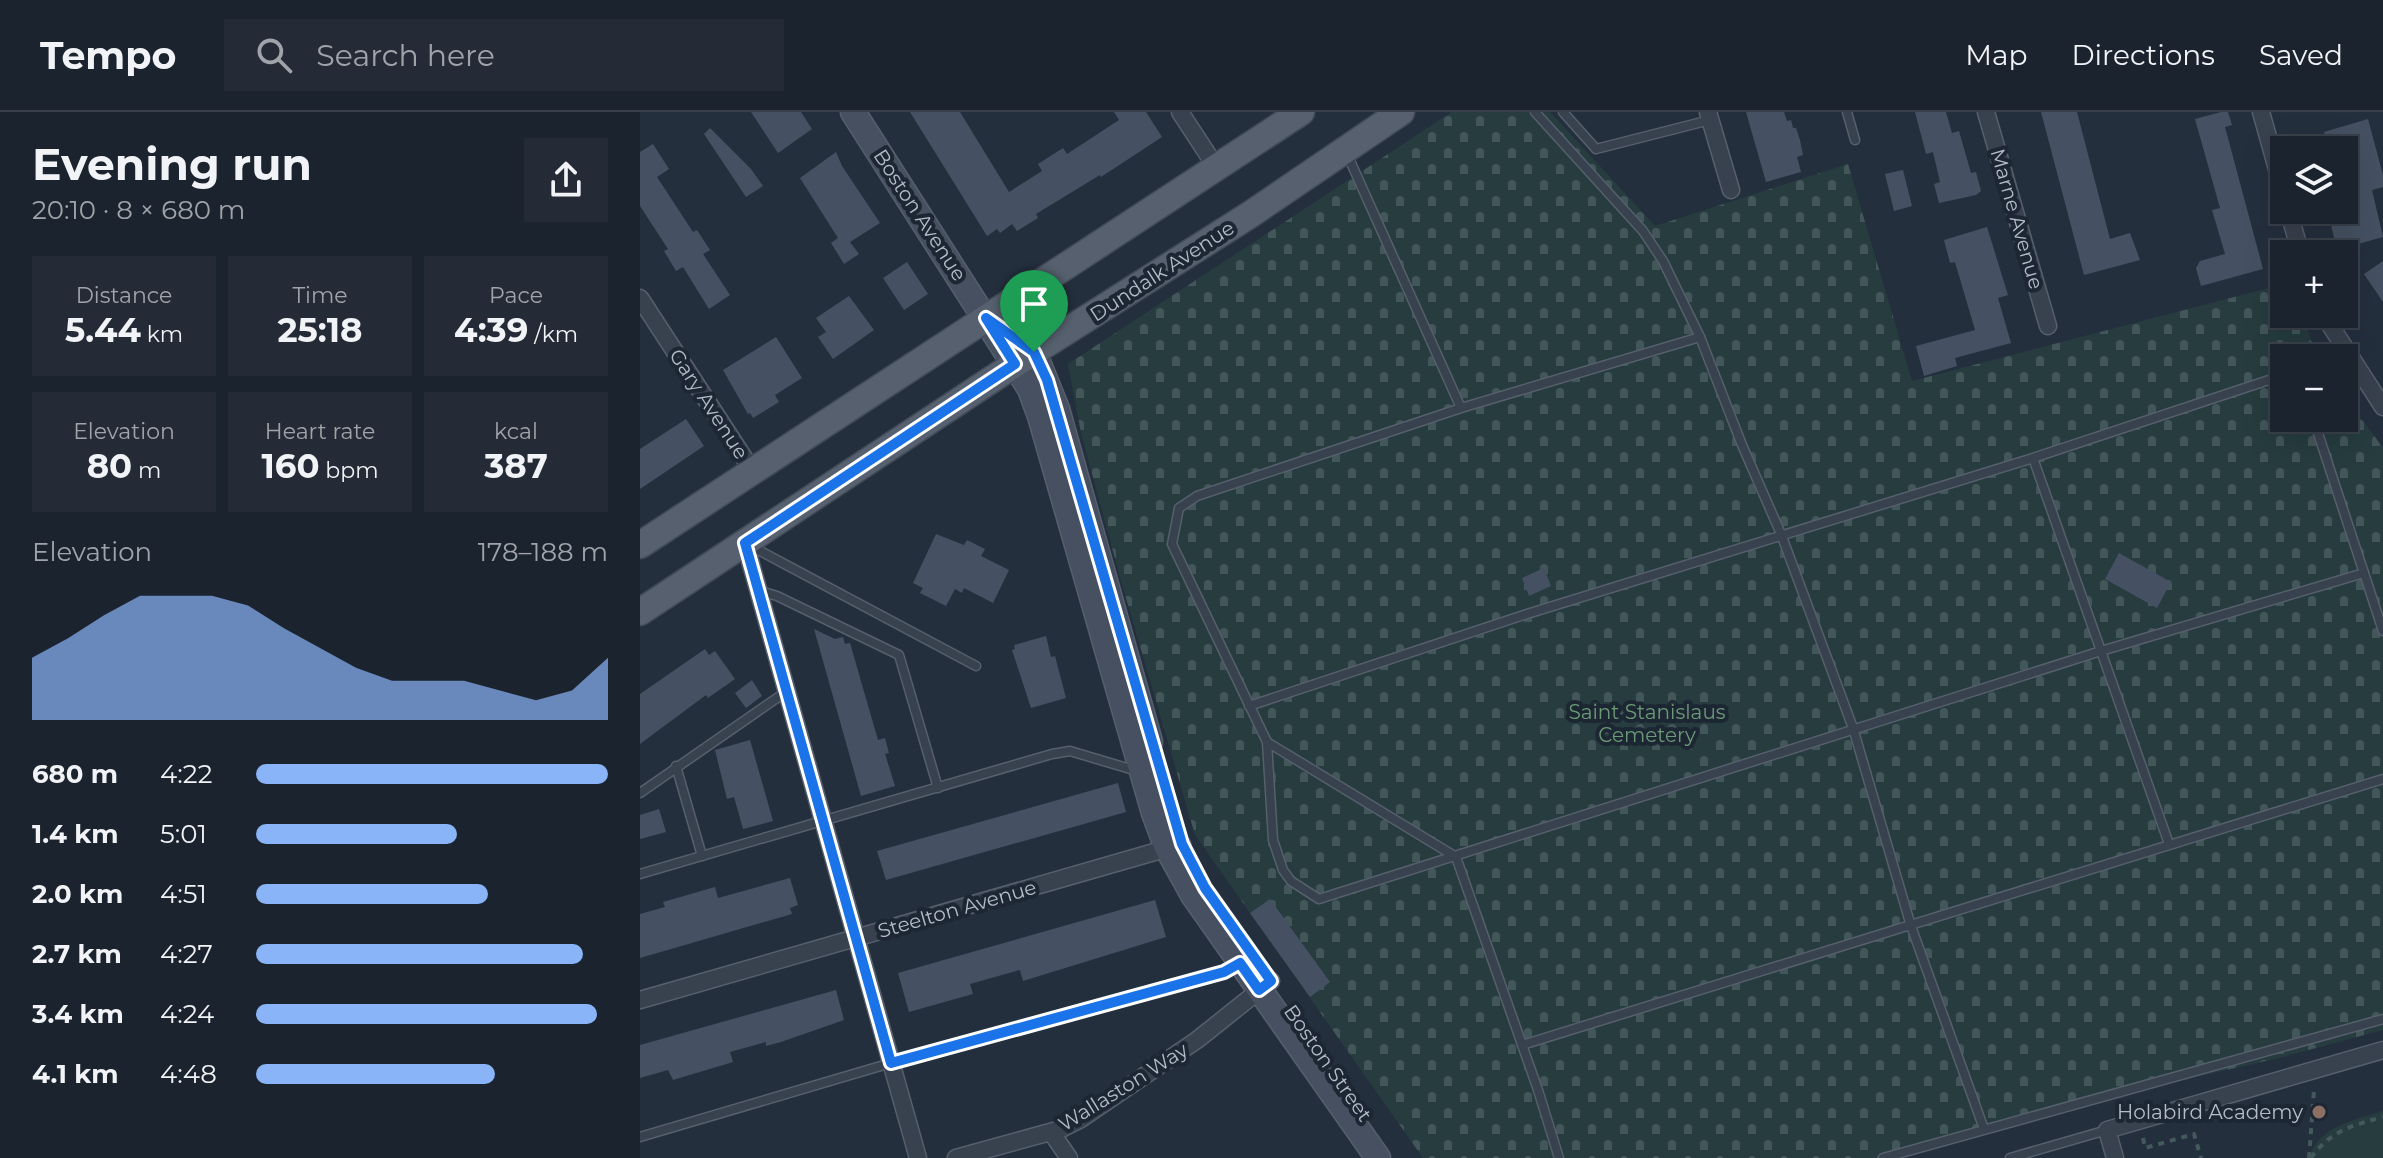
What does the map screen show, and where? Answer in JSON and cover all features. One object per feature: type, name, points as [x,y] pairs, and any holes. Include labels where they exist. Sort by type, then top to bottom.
[{"type":"main road","name":"Boston Avenue","points":[[853,112],[986,318],[1024,358]]},
{"type":"main road","points":[[640,545],[1301,112]]},
{"type":"main road","name":"Dundalk Avenue","points":[[640,612],[1024,358],[1251,214],[1401,112]]},
{"type":"main road","name":"Boston Street","points":[[1024,358],[1030,389],[1142,772],[1193,895],[1240,963],[1265,986],[1396,1158]]},
{"type":"main road","name":"Boston Street","points":[[1024,358],[1057,409],[1158,770],[1174,846],[1205,888],[1378,1158]]},
{"type":"street","points":[[1180,112],[1216,167]]},
{"type":"street","name":"Marne Avenue","points":[[1986,112],[2048,326]]},
{"type":"street","points":[[2261,112],[2270,144]]},
{"type":"street","points":[[1709,116],[1731,190]]},
{"type":"street","name":"Gary Avenue","points":[[640,298],[752,470]]},
{"type":"street","points":[[2332,328],[2383,407]]},
{"type":"street","points":[[745,543],[918,1158]]},
{"type":"street","name":"Steelton Avenue","points":[[640,1000],[1174,846]]},
{"type":"street","name":"Wallaston Way","points":[[956,1158],[1051,1132],[1081,1119],[1197,1040],[1265,986]]},
{"type":"street","points":[[2115,1158],[2107,1130],[2383,1050]]},
{"type":"street","points":[[1051,1132],[1069,1158]]},
{"type":"lane","points":[[1535,112],[1643,231],[1663,261],[1700,337],[1781,534],[1853,728],[1911,926],[1984,1129]]},
{"type":"lane","points":[[1563,112],[1596,149],[1709,116]]},
{"type":"lane","points":[[1847,112],[1855,140]]},
{"type":"lane","points":[[1345,149],[1461,408]]},
{"type":"lane","points":[[1700,337],[1461,408],[1197,496],[1179,508],[1172,544],[1267,742],[1273,840],[1279,861],[1291,881],[1319,899],[1853,728],[2364,573]]},
{"type":"lane","points":[[1249,706],[1527,614],[2033,458],[2270,380]]},
{"type":"lane","points":[[2318,432],[2383,631]]},
{"type":"lane","points":[[2033,458],[2169,844]]},
{"type":"lane","points":[[745,543],[976,666]]},
{"type":"lane","points":[[758,590],[777,596],[899,655],[938,788]]},
{"type":"lane","points":[[640,793],[787,691]]},
{"type":"lane","points":[[1267,742],[1456,857],[1559,1158]]},
{"type":"lane","points":[[640,874],[1052,754],[1070,751],[1142,772]]},
{"type":"lane","points":[[676,766],[702,856]]},
{"type":"lane","points":[[1522,1045],[2383,779]]},
{"type":"lane","points":[[640,1137],[891,1063],[1224,972],[1240,963]]},
{"type":"lane","points":[[1883,1158],[2383,1019]]},
{"type":"lane","points":[[2010,1158],[2107,1130]]},
{"type":"path","points":[[2310,1158],[2314,1090]]},
{"type":"path","points":[[2310,1158],[2324,1141],[2343,1128],[2383,1117]]},
{"type":"path","points":[[2143,1138],[2145,1148],[2194,1134],[2201,1158]]},
{"type":"green space","name":"Saint Stanislaus Cemetery","points":[[1452,112],[1550,112],[1655,226],[1848,164],[1912,381],[2270,288],[2270,328],[2307,328],[2313,344],[2270,344],[2270,432],[2358,432],[2358,413],[2383,448],[2383,1030],[2279,1058],[2077,1104],[1896,1158],[1423,1158],[1195,835],[1081,433],[1068,364]]},
{"type":"green space","points":[[2383,1111],[2383,1158],[2309,1158],[2320,1139],[2329,1132],[2350,1121]]},
{"type":"building","points":[[751,112],[801,112],[812,129],[778,153]]},
{"type":"building","points":[[910,112],[960,112],[1009,192],[1042,171],[1038,164],[1063,148],[1067,154],[1119,120],[1114,112],[1146,112],[1162,137],[1036,214],[1038,218],[1017,231],[1012,224],[1000,233],[997,229],[987,236]]},
{"type":"building","points":[[1746,112],[1784,112],[1787,121],[1791,120],[1793,128],[1796,128],[1800,140],[1803,155],[1797,157],[1801,172],[1766,182]]},
{"type":"building","points":[[1915,112],[1946,112],[1952,133],[1959,131],[1971,173],[1976,172],[1981,191],[1976,195],[1939,203],[1934,184],[1940,182],[1933,152],[1926,154]]},
{"type":"building","points":[[2041,112],[2077,112],[2110,239],[2130,233],[2140,260],[2084,275]]},
{"type":"building","points":[[2228,112],[2232,125],[2225,127],[2263,269],[2201,286],[2196,268],[2200,261],[2225,254],[2212,210],[2220,208],[2195,119]]},
{"type":"building","points":[[2368,119],[2383,175],[2383,187],[2372,190],[2383,237],[2358,244],[2358,240],[2335,240],[2331,225],[2358,224],[2358,136],[2325,136],[2324,132]]},
{"type":"building","points":[[710,128],[751,169],[763,186],[746,197],[704,134]]},
{"type":"building","points":[[653,144],[669,169],[657,177],[693,232],[697,230],[710,250],[703,254],[730,295],[709,309],[683,267],[676,271],[664,251],[668,249],[640,206],[640,152]]},
{"type":"building","points":[[836,152],[880,223],[850,242],[859,254],[844,264],[831,243],[838,238],[800,178]]},
{"type":"building","points":[[1903,170],[1912,206],[1894,211],[1885,174]]},
{"type":"building","points":[[1987,227],[2008,295],[1998,298],[2011,343],[1955,358],[1957,366],[1924,376],[1916,346],[1975,330],[1955,262],[1950,263],[1944,240]]},
{"type":"building","points":[[2383,261],[2383,302],[2364,274]]},
{"type":"building","points":[[907,262],[928,294],[904,310],[883,278]]},
{"type":"building","points":[[849,296],[874,330],[833,359],[818,337],[826,332],[816,318]]},
{"type":"building","points":[[776,337],[802,378],[775,395],[779,402],[753,418],[723,370]]},
{"type":"building","points":[[686,419],[704,446],[640,489],[640,449]]},
{"type":"building","points":[[936,534],[964,545],[967,540],[985,549],[981,556],[1009,570],[993,603],[964,588],[962,593],[955,589],[946,606],[920,593],[923,588],[913,583]]},
{"type":"building","points":[[2119,553],[2171,582],[2157,608],[2105,579]]},
{"type":"building","points":[[1544,568],[1551,586],[1529,596],[1522,578]]},
{"type":"building","points":[[814,629],[835,639],[843,637],[845,644],[850,643],[878,740],[885,738],[889,753],[885,754],[895,786],[861,796]]},
{"type":"building","points":[[1046,636],[1051,657],[1055,656],[1066,698],[1031,708],[1012,650],[1015,649],[1014,645]]},
{"type":"building","points":[[705,649],[709,655],[715,651],[735,679],[708,698],[706,695],[640,744],[640,694]]},
{"type":"building","points":[[752,680],[762,696],[746,708],[735,693]]},
{"type":"building","points":[[750,740],[773,821],[743,829],[734,797],[727,799],[715,750]]},
{"type":"building","points":[[1118,783],[1126,812],[886,880],[877,851]]},
{"type":"building","points":[[659,809],[666,832],[640,839],[640,815]]},
{"type":"building","points":[[790,878],[798,905],[790,908],[792,914],[640,958],[640,914],[665,907],[663,902],[715,887],[718,898]]},
{"type":"building","points":[[1270,899],[1330,982],[1310,997],[1250,913]]},
{"type":"building","points":[[1155,900],[1166,937],[1023,981],[1020,970],[970,984],[973,994],[909,1012],[898,973]]},
{"type":"building","points":[[836,990],[844,1020],[781,1042],[766,1046],[766,1042],[730,1052],[733,1062],[673,1080],[668,1070],[640,1078],[640,1045]]},
{"type":"place","name":"Holabird Academy","points":[[2319,1112]]},
{"type":"route","points":[[986,318],[1034,352],[1057,409],[1158,770],[1182,844],[1205,888],[1271,981],[1259,990],[1240,963],[1224,972],[891,1063],[745,543],[1015,364],[986,318]]}]
